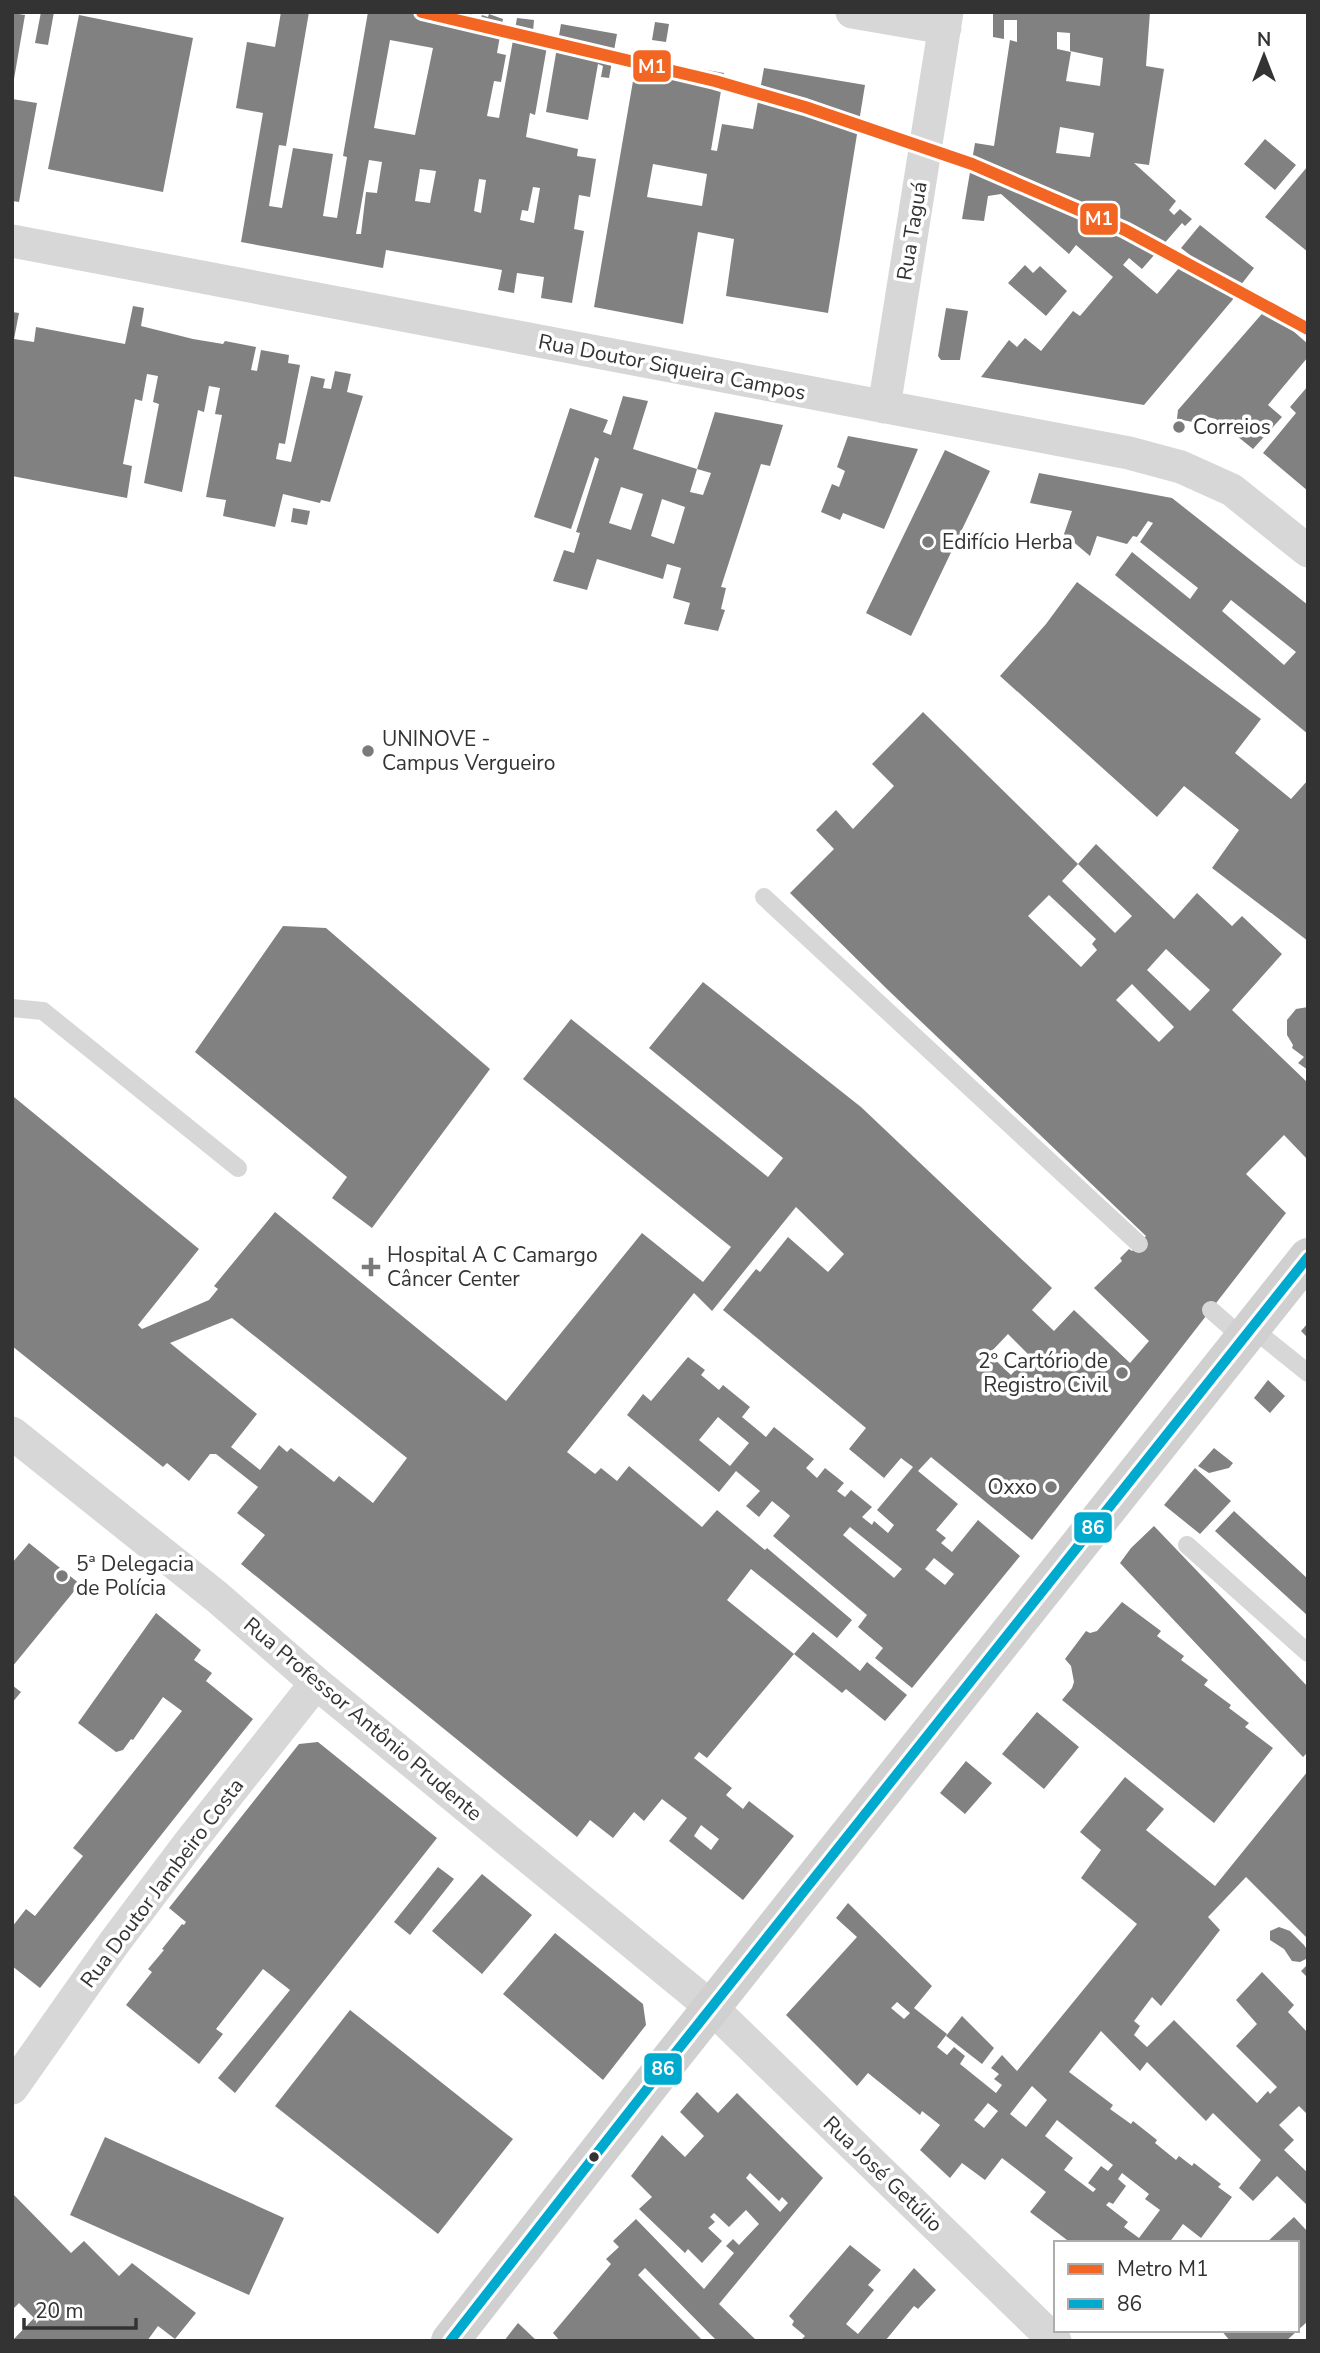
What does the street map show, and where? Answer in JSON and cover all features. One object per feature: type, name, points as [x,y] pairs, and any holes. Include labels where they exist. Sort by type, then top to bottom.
[{"type":"street","points":[[852,12],[946,20]]},
{"type":"street","name":"Rua Taguá","points":[[884,407],[946,20]]},
{"type":"street","name":"Rua Doutor Siqueira Campos","points":[[12,241],[1129,453],[1181,467],[1232,490],[1308,551]]},
{"type":"street","points":[[450,2341],[1308,1257]]},
{"type":"street","name":"Rua Professor Antônio Prudente","points":[[12,1433],[217,1597],[316,1683],[712,2007]]},
{"type":"street","name":"Rua Doutor Jambeiro Costa","points":[[12,2088],[122,1933],[316,1683]]},
{"type":"street","name":"Rua José Getúlio","points":[[712,2007],[1055,2341]]},
{"type":"lane","points":[[764,897],[1139,1244]]},
{"type":"lane","points":[[12,1008],[43,1011],[238,1168]]},
{"type":"lane","points":[[1211,1310],[1308,1373]]},
{"type":"lane","points":[[1187,1545],[1308,1653]]},
{"type":"building","points":[[41,12],[54,12],[48,45],[35,43]]},
{"type":"building","points":[[281,12],[309,12],[286,146],[279,145],[269,206],[282,208],[293,148],[333,154],[323,216],[337,218],[347,157],[343,156],[368,12],[472,12],[471,16],[481,18],[482,15],[488,17],[489,14],[503,19],[497,53],[506,55],[501,82],[494,81],[487,116],[499,118],[517,18],[534,20],[533,32],[549,35],[535,115],[530,113],[526,137],[578,149],[577,156],[596,159],[590,197],[579,195],[574,229],[584,231],[572,303],[541,298],[544,277],[517,273],[514,293],[498,290],[502,270],[386,250],[383,268],[241,242],[263,113],[236,108],[247,42],[275,47]],"holes":[[[390,40],[433,48],[415,135],[374,128]],[[369,160],[382,162],[377,193],[366,192],[361,234],[356,234]],[[420,169],[436,171],[430,203],[415,201]],[[479,179],[486,180],[481,213],[474,211]],[[533,187],[540,188],[534,223],[520,220],[522,210],[528,211]]]},
{"type":"building","points":[[993,12],[1150,12],[1146,66],[1164,69],[1149,165],[1134,163],[1176,201],[1169,210],[1174,215],[1180,209],[1192,219],[1185,226],[1182,223],[1142,269],[1129,258],[1123,265],[1157,294],[1190,255],[1181,248],[1200,225],[1254,268],[1237,290],[1240,291],[1144,405],[981,377],[1009,340],[1017,347],[1025,338],[1041,351],[1073,311],[1080,316],[1113,277],[1076,245],[1069,254],[1001,194],[988,196],[984,221],[962,219],[975,143],[994,146],[1010,40],[1017,42],[1017,20],[1004,20],[1004,39],[993,37]],"holes":[[[1057,32],[1070,33],[1070,51],[1103,58],[1100,86],[1066,81],[1071,52],[1057,49]],[[1060,127],[1094,133],[1090,157],[1056,153]]]},
{"type":"building","points":[[12,13],[25,15],[14,79],[12,79]]},
{"type":"building","points":[[79,15],[193,38],[163,192],[48,169]]},
{"type":"building","points":[[655,22],[669,24],[666,42],[652,40]]},
{"type":"building","points":[[561,24],[617,34],[609,78],[601,77],[603,66],[598,64],[588,120],[546,112]]},
{"type":"building","points":[[637,58],[724,73],[711,150],[717,151],[722,124],[753,129],[764,68],[865,85],[828,313],[726,296],[734,239],[698,232],[683,324],[594,307]],"holes":[[[653,164],[707,174],[702,206],[647,197]]]},
{"type":"building","points":[[12,99],[37,103],[19,202],[12,201]]},
{"type":"building","points":[[1265,139],[1296,165],[1275,190],[1244,164]]},
{"type":"building","points":[[1308,166],[1308,252],[1265,217]]},
{"type":"building","points":[[1025,265],[1033,273],[1040,266],[1067,291],[1046,316],[1008,283]]},
{"type":"building","points":[[133,306],[144,308],[141,326],[193,339],[256,347],[251,370],[257,371],[261,350],[289,355],[288,363],[300,365],[285,444],[279,443],[276,459],[291,462],[311,376],[325,379],[323,388],[331,389],[335,371],[351,374],[347,392],[363,396],[330,502],[321,500],[320,503],[283,494],[275,527],[223,516],[226,500],[206,497],[222,415],[215,414],[220,388],[209,386],[204,412],[198,410],[182,492],[144,483],[159,404],[153,402],[158,376],[147,374],[142,401],[135,399],[123,464],[132,466],[127,498],[12,476],[12,312],[19,313],[14,339],[34,342],[36,327],[125,344]]},
{"type":"building","points":[[946,308],[968,311],[960,360],[941,360],[938,356]]},
{"type":"building","points":[[1267,308],[1308,344],[1308,357],[1268,405],[1282,417],[1253,449],[1216,419],[1199,415],[1198,423],[1177,419],[1178,410]]},
{"type":"building","points":[[1308,386],[1308,491],[1263,453],[1296,413],[1290,407]]},
{"type":"building","points":[[623,396],[648,401],[633,449],[697,469],[715,412],[783,425],[770,466],[761,464],[721,587],[726,588],[721,609],[725,610],[718,631],[684,624],[690,603],[673,598],[681,568],[667,564],[663,579],[597,559],[587,590],[553,581],[564,550],[574,553],[580,533],[576,532],[599,459],[595,457],[571,529],[534,517],[570,408],[608,420],[603,432],[611,435]],"holes":[[[697,469],[711,473],[703,495],[690,492]],[[621,487],[643,494],[631,530],[609,523]],[[662,499],[685,507],[674,544],[651,536]]]},
{"type":"building","points":[[848,436],[918,449],[884,529],[843,513],[840,520],[821,512],[832,484],[839,487],[845,471],[837,467]]},
{"type":"building","name":"Edifício Herba","points":[[945,450],[990,471],[911,636],[866,613]]},
{"type":"building","points":[[1039,473],[1172,498],[1308,605],[1308,734],[1115,575],[1132,552],[1190,599],[1198,588],[1140,542],[1153,523],[1148,521],[1137,537],[1133,536],[1127,544],[1097,536],[1090,556],[1064,534],[1072,511],[1030,503]],"holes":[[[1231,600],[1296,652],[1284,665],[1222,611]]]},
{"type":"building","points":[[293,508],[310,511],[307,525],[291,522]]},
{"type":"building","points":[[1077,582],[1261,719],[1235,753],[1291,799],[1308,780],[1308,941],[1212,868],[1239,830],[1184,786],[1157,817],[1000,676],[1046,624]]},
{"type":"building","points":[[923,712],[1078,864],[1096,844],[1174,919],[1197,893],[1232,926],[1242,916],[1282,954],[1232,1010],[1308,1083],[1308,1160],[1284,1135],[1246,1174],[1286,1213],[1032,1540],[931,1457],[918,1471],[958,1504],[936,1530],[946,1538],[941,1543],[952,1552],[978,1520],[1020,1556],[912,1688],[875,1658],[883,1648],[858,1627],[867,1615],[773,1536],[790,1516],[788,1514],[772,1501],[759,1517],[746,1506],[760,1491],[736,1471],[719,1492],[627,1415],[643,1394],[651,1401],[688,1357],[705,1370],[701,1375],[719,1390],[723,1385],[750,1407],[742,1417],[766,1437],[774,1427],[814,1459],[806,1468],[817,1478],[825,1468],[844,1483],[837,1491],[845,1497],[851,1490],[872,1507],[862,1517],[872,1525],[874,1521],[888,1533],[894,1525],[877,1510],[913,1467],[901,1458],[884,1478],[849,1449],[866,1428],[723,1310],[756,1269],[760,1272],[788,1237],[828,1272],[844,1254],[796,1207],[712,1311],[694,1293],[567,1452],[595,1474],[601,1468],[617,1481],[629,1466],[702,1527],[717,1510],[765,1550],[767,1548],[852,1620],[837,1638],[751,1569],[727,1600],[794,1654],[707,1758],[699,1752],[694,1758],[732,1788],[726,1795],[743,1809],[749,1801],[794,1836],[743,1900],[669,1841],[687,1818],[662,1799],[644,1821],[634,1812],[613,1838],[590,1820],[577,1837],[241,1564],[265,1535],[237,1513],[258,1487],[216,1454],[210,1454],[189,1481],[167,1463],[163,1467],[12,1346],[12,1099],[14,1097],[199,1249],[138,1325],[142,1329],[209,1300],[218,1289],[214,1286],[275,1212],[506,1401],[642,1233],[703,1282],[731,1247],[523,1079],[571,1019],[768,1177],[783,1158],[649,1048],[703,982],[861,1107],[1052,1288],[1032,1310],[1054,1331],[1074,1310],[1130,1363],[1149,1341],[1094,1288],[1122,1261],[1120,1258],[1129,1249],[1132,1251],[1146,1236],[790,893],[834,849],[816,830],[836,810],[853,829],[894,786],[872,764]],"holes":[[[1078,864],[1132,916],[1115,933],[1062,881]],[[1049,895],[1096,939],[1092,944],[1097,950],[1081,967],[1028,916]],[[1166,949],[1210,990],[1190,1011],[1147,970]],[[1132,984],[1174,1027],[1159,1042],[1116,1000]],[[232,1318],[407,1458],[373,1503],[339,1476],[334,1482],[291,1448],[287,1452],[279,1445],[260,1470],[231,1447],[257,1414],[170,1343]],[[1008,1334],[1029,1355],[1011,1375],[989,1354]],[[718,1417],[749,1443],[730,1466],[699,1440]],[[850,1527],[902,1569],[894,1578],[843,1535]],[[934,1558],[954,1574],[945,1585],[925,1569]],[[701,1825],[719,1839],[711,1850],[694,1836]]]},
{"type":"building","points":[[283,926],[326,928],[490,1069],[372,1228],[332,1198],[347,1177],[195,1052]]},
{"type":"building","points":[[1308,1007],[1308,1070],[1298,1063],[1304,1057],[1292,1048],[1287,1035],[1287,1020],[1296,1009]]},
{"type":"building","points":[[1308,1323],[1308,1338],[1301,1331]]},
{"type":"building","points":[[1268,1380],[1285,1396],[1270,1413],[1254,1398]]},
{"type":"building","points":[[1214,1448],[1233,1463],[1229,1468],[1209,1473],[1198,1466]]},
{"type":"building","points":[[1195,1468],[1231,1501],[1200,1534],[1164,1505]]},
{"type":"building","points":[[1234,1511],[1308,1579],[1308,1616],[1215,1531]]},
{"type":"building","points":[[1154,1526],[1308,1687],[1308,1752],[1303,1757],[1120,1563]]},
{"type":"building","points":[[29,1543],[80,1584],[12,1667],[12,1563]]},
{"type":"building","points":[[1122,1602],[1161,1631],[1157,1636],[1184,1656],[1181,1660],[1208,1680],[1204,1685],[1231,1705],[1229,1708],[1249,1723],[1245,1727],[1273,1748],[1214,1823],[1062,1700],[1074,1682],[1071,1666],[1065,1659],[1086,1631],[1097,1631]]},
{"type":"building","points":[[156,1613],[201,1650],[194,1660],[212,1673],[206,1681],[253,1719],[40,1988],[12,1966],[12,1927],[26,1909],[35,1916],[83,1856],[73,1848],[182,1711],[163,1697],[133,1740],[131,1739],[123,1750],[116,1752],[78,1723]]},
{"type":"building","points":[[813,1632],[860,1671],[867,1662],[907,1695],[885,1721],[846,1689],[842,1693],[794,1654]]},
{"type":"building","points":[[12,1685],[21,1692],[12,1703]]},
{"type":"building","points":[[1037,1712],[1079,1747],[1044,1789],[1002,1754]]},
{"type":"building","points":[[318,1742],[437,1838],[235,2093],[218,2078],[290,1990],[263,1969],[216,2029],[223,2034],[199,2064],[126,2005],[152,1972],[148,1969],[164,1950],[162,1949],[186,1922],[169,1908],[299,1744]]},
{"type":"building","points":[[966,1761],[992,1783],[965,1814],[940,1793]]},
{"type":"building","points":[[1308,1771],[1308,1939],[1246,1877],[1208,1917],[1220,1930],[1161,2006],[1152,1997],[1134,2021],[1140,2026],[1134,2035],[1147,2047],[1174,2020],[1257,2103],[1268,2091],[1270,2094],[1277,2087],[1236,2046],[1257,2024],[1236,2000],[1262,1972],[1294,2005],[1288,2012],[1308,2033],[1308,2115],[1299,2106],[1279,2125],[1294,2140],[1284,2150],[1308,2173],[1308,2206],[1277,2176],[1253,2201],[1239,2188],[1261,2160],[1213,2113],[1206,2121],[1147,2062],[1140,2071],[1101,2031],[1069,2072],[1113,2105],[1110,2109],[1131,2124],[1133,2121],[1157,2140],[1155,2143],[1176,2160],[1179,2156],[1192,2166],[1194,2163],[1221,2184],[1218,2187],[1232,2197],[1201,2238],[1183,2224],[1170,2241],[1068,2241],[1030,2212],[1046,2192],[1002,2158],[985,2180],[962,2163],[950,2178],[920,2150],[940,2125],[922,2111],[920,2115],[868,2073],[857,2086],[786,2015],[857,1937],[836,1918],[848,1903],[932,1986],[914,2008],[947,2034],[937,2047],[947,2055],[954,2047],[965,2056],[960,2064],[996,2093],[1002,2085],[994,2079],[999,2074],[991,2068],[1002,2055],[1017,2071],[1137,1924],[1081,1878],[1101,1850],[1080,1832],[1125,1777],[1164,1809],[1146,1830],[1215,1886]],"holes":[[[897,2002],[910,2013],[904,2019],[891,2008]],[[1032,2086],[1047,2100],[1026,2127],[1010,2114]],[[988,2103],[998,2111],[984,2128],[974,2120]],[[1057,2120],[1113,2165],[1108,2171],[1101,2166],[1088,2183],[1096,2189],[1093,2192],[1064,2170],[1073,2158],[1045,2136]],[[1122,2173],[1149,2194],[1145,2199],[1160,2210],[1139,2238],[1124,2227],[1128,2222],[1106,2205],[1109,2202],[1113,2204],[1126,2186],[1118,2179]]]},
{"type":"building","points":[[438,1867],[454,1879],[410,1935],[394,1922]]},
{"type":"building","points":[[482,1874],[532,1915],[482,1974],[432,1931]]},
{"type":"building","points":[[1279,1927],[1290,1931],[1304,1945],[1308,1951],[1306,1959],[1300,1962],[1292,1961],[1284,1949],[1270,1940],[1270,1931]]},
{"type":"building","points":[[555,1933],[643,2004],[646,2025],[603,2080],[503,1994]]},
{"type":"building","points":[[1308,1964],[1308,1978],[1301,1971]]},
{"type":"building","points":[[350,2010],[513,2139],[438,2234],[275,2106]]},
{"type":"building","points":[[962,2016],[994,2048],[982,2064],[946,2036]]},
{"type":"building","points":[[697,2092],[718,2113],[737,2093],[823,2178],[719,2304],[757,2341],[717,2341],[645,2268],[638,2275],[703,2341],[560,2341],[553,2333],[611,2264],[606,2259],[619,2247],[613,2241],[636,2219],[704,2289],[734,2253],[726,2246],[733,2239],[739,2245],[759,2224],[746,2210],[729,2227],[714,2213],[710,2217],[715,2222],[708,2228],[722,2241],[702,2263],[688,2249],[685,2253],[639,2209],[652,2197],[631,2176],[662,2135],[685,2157],[704,2136],[680,2112]],"holes":[[[750,2173],[779,2201],[782,2197],[788,2203],[780,2212],[746,2178]]]},
{"type":"building","points":[[105,2137],[284,2218],[249,2295],[70,2215]]},
{"type":"building","points":[[12,2193],[71,2253],[84,2241],[119,2276],[132,2263],[196,2313],[175,2339],[158,2326],[147,2341],[12,2341],[34,2318],[19,2303],[12,2310]]},
{"type":"building","points":[[1294,2217],[1308,2232],[1308,2321],[1299,2329],[1299,2241],[1268,2241]]},
{"type":"building","points":[[850,2245],[881,2270],[868,2285],[874,2290],[846,2324],[858,2334],[914,2268],[936,2290],[918,2309],[914,2306],[885,2341],[800,2341],[805,2336],[792,2325],[794,2321],[789,2316]]},
{"type":"building","points":[[518,2323],[537,2341],[504,2341]]},
{"type":"building","points":[[1223,2332],[1296,2332],[1286,2341],[1230,2341]]},
{"type":"metro line","name":"M1","points":[[422,12],[715,81],[805,107],[972,164],[1125,230],[1308,329]]},
{"type":"transit line","name":"86","points":[[450,2341],[672,2057],[1308,1257]]},
{"type":"place","name":"Correios","points":[[1179,427]]},
{"type":"place","name":"Edifício Herba","points":[[928,542]]},
{"type":"place","name":"UNINOVE - Campus Vergueiro","points":[[368,751]]},
{"type":"place","name":"Hospital A C Camargo Câncer Center","points":[[371,1267]]},
{"type":"place","name":"2º Cartório de Registro Civil","points":[[1122,1373]]},
{"type":"place","name":"Oxxo","points":[[1051,1487]]},
{"type":"place","name":"5ª Delegacia de Polícia","points":[[62,1576]]}]
